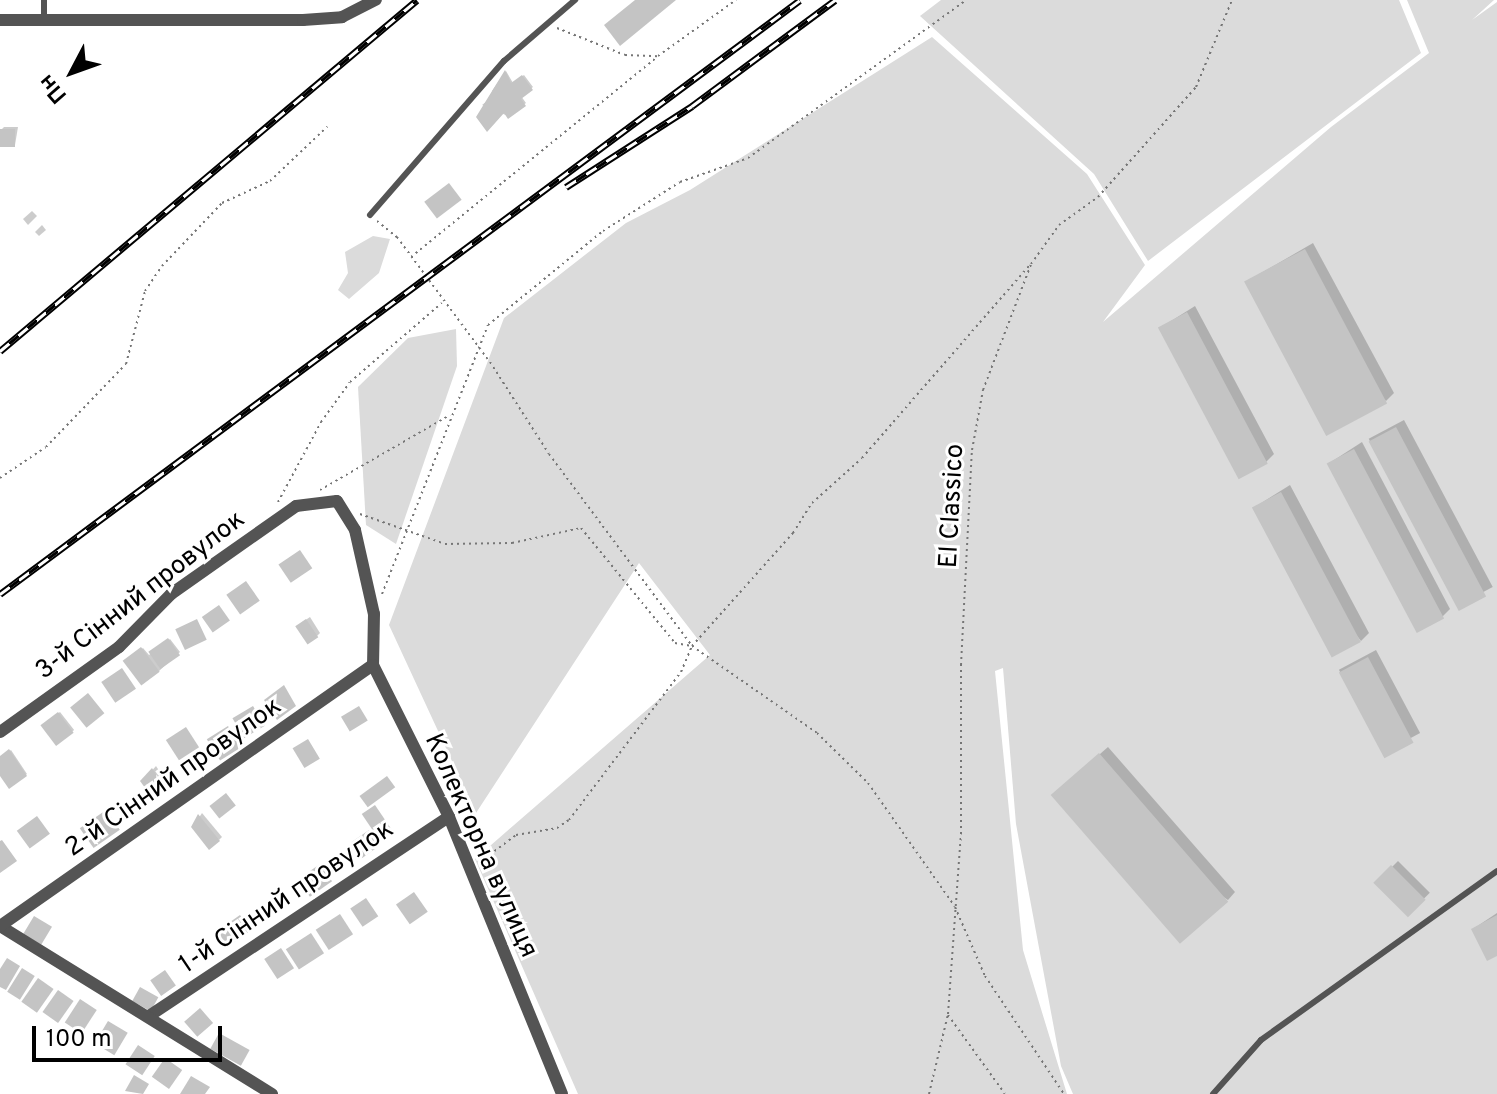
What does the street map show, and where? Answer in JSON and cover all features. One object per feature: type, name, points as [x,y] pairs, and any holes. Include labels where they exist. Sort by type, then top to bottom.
[{"type":"street","points":[[0,20],[303,20],[342,17],[376,0]]},
{"type":"street","name":"3-й Сінний провулок","points":[[0,732],[119,647],[171,594],[296,506],[337,501],[344,509]]},
{"type":"street","points":[[344,509],[355,530],[374,614]]},
{"type":"street","name":"Колекторна вулиця","points":[[374,614],[373,665],[449,817],[562,1094]]},
{"type":"street","name":"2-й Сінний провулок","points":[[0,926],[373,665]]},
{"type":"street","name":"1-й Сінний провулок","points":[[149,1016],[449,817]]},
{"type":"street","points":[[0,926],[272,1094]]},
{"type":"lane","points":[[44,0],[44,20]]},
{"type":"lane","points":[[370,215],[409,164],[545,21],[575,0]]},
{"type":"lane","points":[[1213,1094],[1261,1040],[1497,871]]},
{"type":"path","points":[[411,257],[658,56],[736,0]]},
{"type":"path","points":[[374,614],[488,325],[603,231],[680,182],[748,158],[966,0]]},
{"type":"path","name":"El Classico","points":[[929,1094],[948,1014],[955,907],[972,450],[983,390],[1031,264],[1059,225],[1098,197],[1196,87],[1232,0]]},
{"type":"path","points":[[545,21],[568,35],[625,55],[658,56]]},
{"type":"path","points":[[0,478],[46,447],[126,364],[145,291],[162,266],[222,203],[270,181],[327,127]]},
{"type":"path","points":[[370,215],[411,257],[478,346],[558,466],[692,646],[817,733],[868,783],[955,907],[985,976],[1064,1094]]},
{"type":"path","points":[[471,872],[489,852],[516,835],[557,828],[569,820],[681,672],[692,646],[793,533],[812,503],[862,458],[1031,264]]},
{"type":"path","points":[[267,526],[321,422],[350,382],[443,302]]},
{"type":"path","points":[[296,506],[450,415]]},
{"type":"path","points":[[344,509],[445,544],[484,544],[581,528],[675,643],[692,646]]},
{"type":"path","points":[[948,1014],[1005,1094]]},
{"type":"shaded area","points":[[941,0],[1399,0],[1421,53],[1148,261],[1094,174],[920,16]]},
{"type":"shaded area","points":[[1407,0],[1494,0],[1472,20],[1497,2],[1497,1094],[1073,1094],[1061,1066],[1016,824],[1003,668],[995,671],[1023,950],[1067,1094],[578,1094],[475,859],[710,655],[639,563],[476,813],[389,625],[504,318],[626,223],[690,190],[932,37],[1087,174],[1145,265],[1103,322],[1331,127],[1429,53]]},
{"type":"shaded area","points":[[373,236],[390,239],[379,273],[349,299],[338,290],[348,273],[345,252]]},
{"type":"shaded area","points":[[456,329],[457,366],[396,544],[366,525],[358,387],[408,338]]},
{"type":"building","points":[[635,0],[676,0],[620,46],[604,25]]},
{"type":"building","points":[[505,70],[511,83],[522,75],[533,90],[521,99],[526,106],[508,119],[504,113],[487,132],[476,117]]},
{"type":"building","points":[[0,129],[15,129],[15,147],[0,147]]},
{"type":"building","points":[[449,183],[462,200],[437,218],[424,202]]},
{"type":"building","points":[[1305,249],[1387,404],[1326,436],[1244,281]]},
{"type":"building","points":[[1187,312],[1268,464],[1239,479],[1158,327]]},
{"type":"building","points":[[1396,427],[1486,597],[1459,611],[1369,442]]},
{"type":"building","points":[[1354,449],[1444,619],[1417,633],[1327,464]]},
{"type":"building","points":[[1281,492],[1361,642],[1332,658],[1252,507]]},
{"type":"building","points":[[300,550],[312,568],[291,583],[278,565]]},
{"type":"building","points":[[246,581],[260,601],[240,614],[226,595]]},
{"type":"building","points":[[219,605],[230,621],[213,633],[202,617]]},
{"type":"building","points":[[197,619],[207,640],[185,650],[175,629]]},
{"type":"building","points":[[306,619],[318,637],[308,645],[295,626]]},
{"type":"building","points":[[168,638],[180,655],[160,669],[148,652]]},
{"type":"building","points":[[141,647],[160,672],[141,686],[123,661]]},
{"type":"building","points":[[1368,657],[1414,743],[1384,758],[1339,672]]},
{"type":"building","points":[[122,668],[136,689],[115,703],[101,682]]},
{"type":"building","points":[[284,685],[296,706],[277,720],[264,700]]},
{"type":"building","points":[[88,693],[104,713],[86,728],[70,707]]},
{"type":"building","points":[[253,706],[265,726],[244,738],[232,718]]},
{"type":"building","points":[[359,706],[368,721],[350,731],[341,717]]},
{"type":"building","points":[[58,712],[74,733],[56,746],[40,725]]},
{"type":"building","points":[[228,726],[241,747],[220,760],[207,739]]},
{"type":"building","points":[[186,727],[199,747],[179,760],[166,740]]},
{"type":"building","points":[[308,739],[320,759],[304,768],[293,748]]},
{"type":"building","points":[[9,749],[27,776],[9,789],[0,776],[0,756]]},
{"type":"building","points":[[1099,753],[1228,902],[1180,944],[1051,795]]},
{"type":"building","points":[[152,768],[165,788],[154,800],[140,781]]},
{"type":"building","points":[[387,776],[395,787],[368,807],[359,796]]},
{"type":"building","points":[[226,793],[236,806],[219,819],[209,806]]},
{"type":"building","points":[[375,805],[391,829],[378,838],[362,814]]},
{"type":"building","points":[[106,810],[120,830],[94,848],[80,828]]},
{"type":"building","points":[[198,814],[220,841],[209,850],[191,827]]},
{"type":"building","points":[[37,816],[50,834],[30,848],[17,831]]},
{"type":"building","points":[[369,830],[380,846],[362,858],[351,843]]},
{"type":"building","points":[[0,841],[17,861],[0,873]]},
{"type":"building","points":[[320,864],[332,881],[310,897],[298,879]]},
{"type":"building","points":[[1391,865],[1426,900],[1408,917],[1373,883]]},
{"type":"building","points":[[414,892],[428,912],[410,924],[396,905]]},
{"type":"building","points":[[366,898],[378,916],[363,927],[350,909]]},
{"type":"building","points":[[340,914],[353,934],[329,950],[316,930]]},
{"type":"building","points":[[240,915],[251,931],[226,948],[215,932]]},
{"type":"building","points":[[1497,915],[1497,956],[1487,961],[1471,929]]},
{"type":"building","points":[[34,916],[52,927],[41,945],[23,934]]},
{"type":"building","points":[[311,933],[324,953],[299,969],[286,949]]},
{"type":"building","points":[[281,948],[294,968],[277,979],[264,959]]},
{"type":"building","points":[[7,958],[20,966],[6,990],[0,987],[0,969]]},
{"type":"building","points":[[22,968],[35,976],[20,1000],[7,992]]},
{"type":"building","points":[[165,970],[176,986],[161,996],[150,980]]},
{"type":"building","points":[[38,978],[54,989],[37,1013],[21,1002]]},
{"type":"building","points":[[140,987],[158,997],[151,1011],[132,1001]]},
{"type":"building","points":[[58,990],[74,1001],[58,1023],[43,1012]]},
{"type":"building","points":[[80,999],[97,1010],[82,1033],[65,1022]]},
{"type":"building","points":[[200,1008],[213,1023],[197,1037],[184,1022]]},
{"type":"building","points":[[108,1021],[128,1033],[114,1055],[95,1043]]},
{"type":"building","points":[[219,1033],[250,1050],[241,1066],[210,1049]]},
{"type":"building","points":[[138,1045],[155,1056],[142,1075],[125,1064]]},
{"type":"building","points":[[165,1058],[182,1070],[169,1089],[152,1077]]},
{"type":"building","points":[[134,1075],[149,1084],[143,1094],[125,1091]]},
{"type":"building","points":[[191,1076],[210,1087],[205,1094],[180,1094]]},
{"type":"railway","points":[[0,351],[417,0]]},
{"type":"railway","points":[[0,594],[800,0]]},
{"type":"railway","points":[[566,187],[692,106],[835,0]]}]
